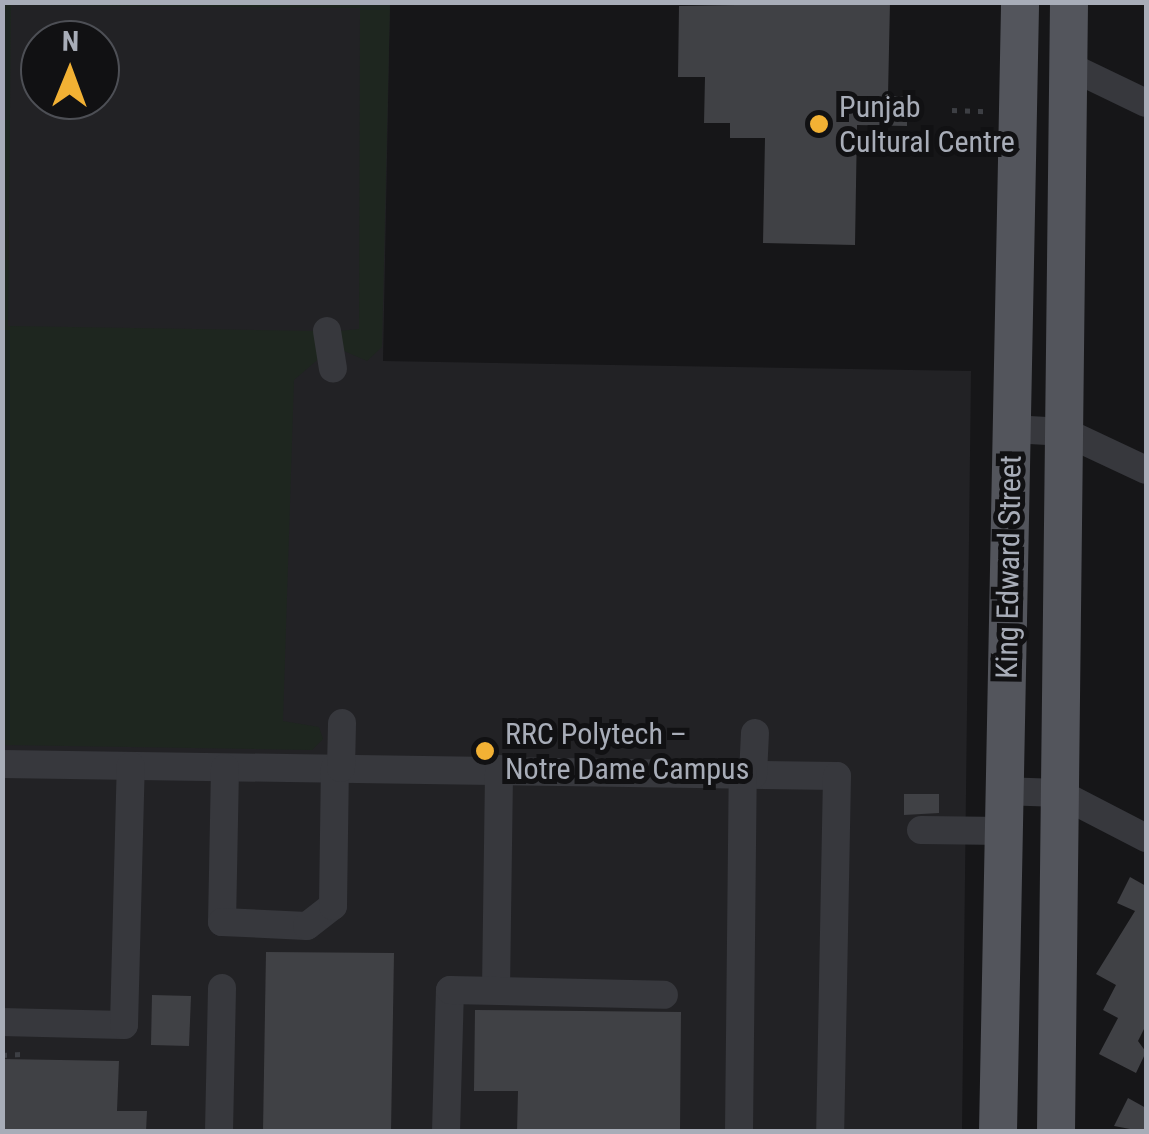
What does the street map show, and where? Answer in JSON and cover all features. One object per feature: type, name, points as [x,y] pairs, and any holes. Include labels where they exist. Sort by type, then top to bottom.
[{"type":"main road","name":"King Edward Street","points":[[998,1132],[1020,2]]},
{"type":"main road","name":"King Edward Street","points":[[1056,1132],[1070,2]]},
{"type":"street","points":[[1068,66],[1146,104]]},
{"type":"street","points":[[327,331],[333,369]]},
{"type":"street","points":[[1011,430],[1065,432],[1146,470]]},
{"type":"street","points":[[226,768],[222,922],[307,926],[333,906],[342,724]]},
{"type":"street","points":[[739,1132],[748,774],[755,733]]},
{"type":"street","points":[[2,764],[837,776],[830,1132]]},
{"type":"street","points":[[2,1022],[124,1026],[130,766]]},
{"type":"street","points":[[496,989],[500,769]]},
{"type":"street","points":[[1005,791],[1059,792],[1146,838]]},
{"type":"street","points":[[921,830],[1004,831]]},
{"type":"street","points":[[218,1132],[222,988]]},
{"type":"street","points":[[446,1132],[450,990],[664,995]]},
{"type":"path","points":[[952,110],[986,110]]},
{"type":"path","points":[[2,1054],[22,1059]]},
{"type":"shaded area","name":"RRC Polytech – Notre Dame Campus","points":[[2,3],[390,3],[383,361],[971,371],[962,1131],[3,1131]]},
{"type":"shaded area","points":[[3,3],[390,3],[382,347],[367,361],[344,351],[339,331],[359,329],[360,8],[11,5],[8,326],[318,331],[322,356],[294,380],[283,721],[319,727],[323,739],[312,750],[3,745]]},
{"type":"building","name":"Punjab Cultural Centre","points":[[890,2],[888,96],[907,96],[907,126],[857,125],[855,245],[763,243],[765,138],[730,138],[730,123],[704,123],[705,77],[678,77],[679,6]]},
{"type":"building","points":[[904,794],[939,794],[939,813],[904,815]]},
{"type":"building","points":[[1130,877],[1146,886],[1146,1025],[1138,1041],[1146,1052],[1136,1073],[1099,1054],[1118,1018],[1103,1010],[1116,985],[1096,974],[1135,911],[1117,903]]},
{"type":"building","points":[[266,952],[394,953],[391,1132],[263,1132]]},
{"type":"building","points":[[152,995],[191,996],[189,1046],[151,1045]]},
{"type":"building","points":[[475,1010],[681,1012],[680,1132],[517,1132],[518,1091],[474,1091]]},
{"type":"building","points":[[2,1059],[119,1061],[117,1111],[147,1111],[146,1132],[2,1132]]},
{"type":"building","points":[[1128,1098],[1146,1108],[1146,1132],[1114,1126]]},
{"type":"place","name":"Punjab Cultural Centre","points":[[819,124]]},
{"type":"place","name":"RRC Polytech – Notre Dame Campus","points":[[485,751]]}]
